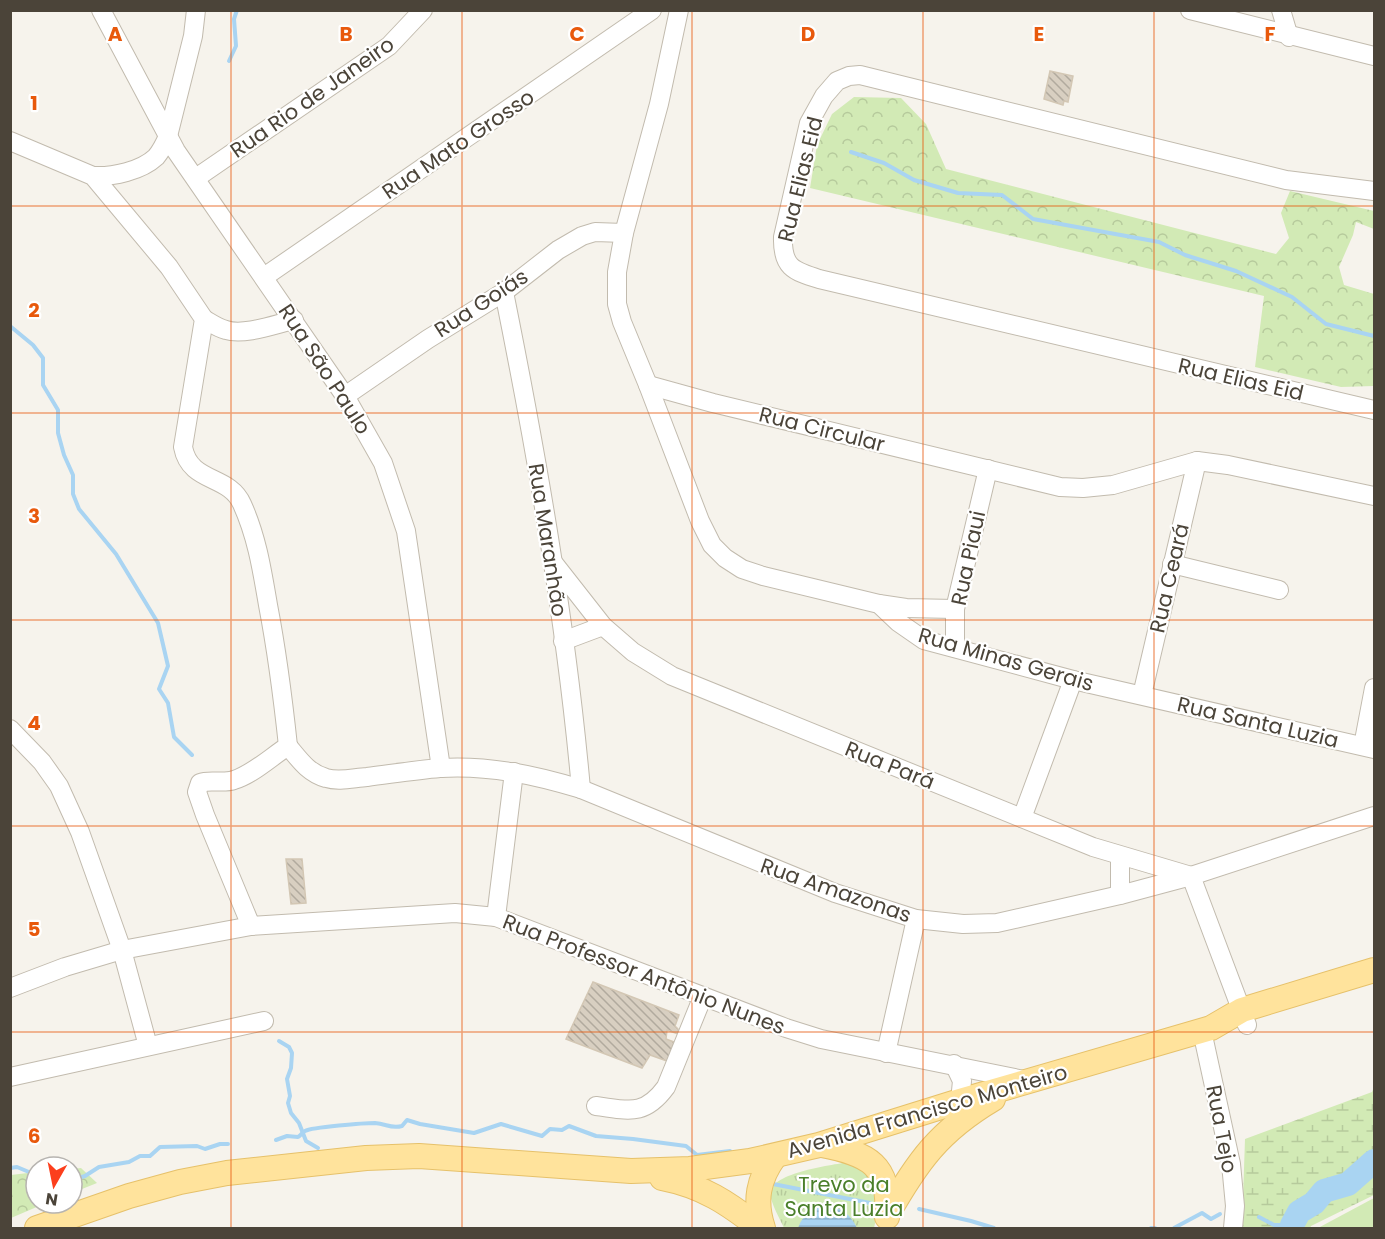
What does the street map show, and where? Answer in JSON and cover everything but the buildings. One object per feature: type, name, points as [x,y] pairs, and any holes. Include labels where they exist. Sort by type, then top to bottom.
[{"type":"main road","name":"Avenida Francisco Monteiro","points":[[631,1171],[711,1167],[775,1156],[819,1145],[960,1101],[1211,1028],[1374,970]]},
{"type":"main road","name":"Avenida Francisco Monteiro","points":[[1245,1017],[1374,987]]},
{"type":"main road","points":[[886,1222],[912,1172],[932,1147],[969,1113],[1024,1082]]},
{"type":"main road","points":[[819,1145],[851,1151],[866,1157],[876,1167],[882,1177],[885,1190],[886,1222]]},
{"type":"main road","points":[[37,1228],[60,1224],[180,1182],[227,1173],[366,1158],[419,1156],[631,1171],[697,1187],[716,1196],[762,1228]]},
{"type":"main road","points":[[762,1228],[758,1214],[760,1183],[765,1169],[775,1156]]},
{"type":"street","name":"Rua São Paulo","points":[[102,10],[176,151],[345,396],[383,463],[406,531],[441,768]]},
{"type":"street","points":[[10,141],[93,176],[106,177],[145,165],[157,156],[168,136],[193,36],[196,10]]},
{"type":"street","name":"Rua Rio de Janeiro","points":[[196,178],[388,46],[423,10]]},
{"type":"street","name":"Rua Mato Grosso","points":[[264,277],[652,10]]},
{"type":"street","points":[[648,385],[621,322],[617,304],[618,272],[624,232],[659,104],[679,10]]},
{"type":"street","points":[[1190,10],[1374,56]]},
{"type":"street","points":[[1281,10],[1289,36]]},
{"type":"street","name":"Rua Elias Eid","points":[[1374,191],[1286,180],[860,75],[849,76],[837,81],[824,96],[809,123],[783,237],[783,251],[786,261],[793,268],[801,274],[819,279],[1374,410]]},
{"type":"street","points":[[93,176],[169,267],[204,320],[232,332],[294,320]]},
{"type":"street","name":"Rua Goiás","points":[[345,396],[428,339],[504,292],[558,250],[582,236],[595,232],[624,232]]},
{"type":"street","name":"Rua Maranhão","points":[[504,292],[528,414],[552,561],[575,720],[581,789]]},
{"type":"street","points":[[204,320],[183,447],[184,456],[192,468],[237,495],[258,544],[279,664],[288,746],[237,779],[222,782],[205,781],[198,786],[197,792],[205,815],[251,926]]},
{"type":"street","name":"Rua Circular","points":[[648,385],[713,403],[1060,487],[1083,488],[1113,484],[1197,461],[1228,465],[1374,496]]},
{"type":"street","name":"Rua Minas Gerais","points":[[648,385],[700,521],[712,545],[725,558],[763,576],[879,604],[906,608],[955,609]]},
{"type":"street","name":"Rua Ceará","points":[[1142,695],[1197,461]]},
{"type":"street","name":"Rua Piaui","points":[[955,648],[955,609],[988,469]]},
{"type":"street","name":"Rua Pará","points":[[552,561],[603,626],[633,652],[672,676],[1120,856],[1191,876]]},
{"type":"street","points":[[1172,564],[1279,590]]},
{"type":"street","name":"Rua Minas Gerais","points":[[879,604],[897,622],[924,640],[1073,680],[1142,695]]},
{"type":"street","points":[[563,641],[603,626]]},
{"type":"street","points":[[1022,818],[1073,680]]},
{"type":"street","points":[[1369,747],[1374,688]]},
{"type":"street","name":"Rua Santa Luzia","points":[[1142,695],[1369,747]]},
{"type":"street","points":[[10,729],[42,762],[59,786],[80,832],[122,950],[148,1046]]},
{"type":"street","name":"Rua Amazonas","points":[[288,746],[307,769],[315,774],[338,780],[441,768],[480,768],[547,779],[581,789],[835,893],[916,919],[963,924],[998,923],[1120,895],[1191,876],[1374,816]]},
{"type":"street","points":[[496,917],[514,772]]},
{"type":"street","points":[[1120,856],[1120,895]]},
{"type":"street","points":[[1191,876],[1245,1017]]},
{"type":"street","name":"Rua Professor Antônio Nunes","points":[[10,988],[65,967],[122,950],[251,926],[455,913],[496,917],[803,1034],[1024,1082]]},
{"type":"street","points":[[886,1053],[916,919]]},
{"type":"street","points":[[596,1106],[633,1110],[648,1106],[659,1097],[666,1087],[704,996]]},
{"type":"street","points":[[10,1077],[264,1021]]},
{"type":"street","name":"Rua Tejo","points":[[1211,1028],[1231,1164],[1235,1206],[1233,1228]]},
{"type":"street","points":[[954,1065],[962,1081],[960,1101]]},
{"type":"green space","points":[[854,97],[901,98],[926,124],[946,169],[1276,254],[1289,238],[1281,213],[1290,191],[1374,211],[1374,229],[1356,222],[1339,267],[1344,285],[1374,294],[1374,386],[1341,387],[1255,367],[1264,296],[810,188],[817,145],[832,114]]},
{"type":"green space","points":[[1374,1087],[1374,1195],[1310,1228],[1242,1228],[1245,1139],[1372,1092]]},
{"type":"green space","name":"Trevo da Santa Luzia","points":[[851,1162],[865,1166],[881,1197],[874,1228],[784,1228],[771,1197],[773,1186],[780,1180],[804,1171]]},
{"type":"green space","points":[[84,1171],[97,1183],[84,1188]]},
{"type":"green space","points":[[24,1173],[24,1212],[11,1218],[11,1175]]},
{"type":"green space","points":[[1374,1198],[1374,1228],[1318,1228]]},
{"type":"water","points":[[826,1205],[845,1212],[857,1228],[798,1228],[809,1212]]},
{"type":"waterway","points":[[229,61],[236,46],[234,19],[237,10]]},
{"type":"waterway","points":[[851,152],[884,163],[914,180],[958,193],[1002,195],[1033,219],[1159,242],[1185,255],[1236,271],[1292,297],[1326,324],[1374,336]]},
{"type":"waterway","points":[[10,326],[33,345],[43,358],[43,385],[58,410],[58,433],[73,475],[73,494],[79,509],[116,554],[158,623],[168,666],[159,689],[168,703],[174,737],[192,755]]},
{"type":"waterway","points":[[279,1041],[289,1047],[292,1053],[291,1068],[287,1079],[290,1096],[288,1103],[291,1113],[299,1123],[306,1141],[318,1148]]},
{"type":"waterway","points":[[276,1140],[287,1136],[298,1137],[305,1131],[317,1128],[375,1123],[398,1127],[407,1120],[474,1133],[501,1124],[542,1136],[550,1129],[562,1130],[569,1126],[596,1136],[686,1146],[697,1155],[730,1151]]},
{"type":"waterway","points":[[84,1176],[99,1167],[129,1162],[140,1156],[150,1156],[160,1147],[197,1146],[205,1149],[228,1144]]},
{"type":"waterway","points":[[1292,1225],[1299,1212],[1314,1203],[1324,1191],[1348,1184],[1374,1161]]},
{"type":"waterway","points":[[10,1168],[17,1167],[24,1170]]},
{"type":"waterway","points":[[773,1184],[870,1203]]},
{"type":"waterway","points":[[919,1209],[994,1228]]},
{"type":"waterway","points":[[1174,1228],[1202,1213],[1211,1219],[1220,1214]]},
{"type":"waterway","points":[[1259,1217],[1274,1225],[1292,1225]]}]
